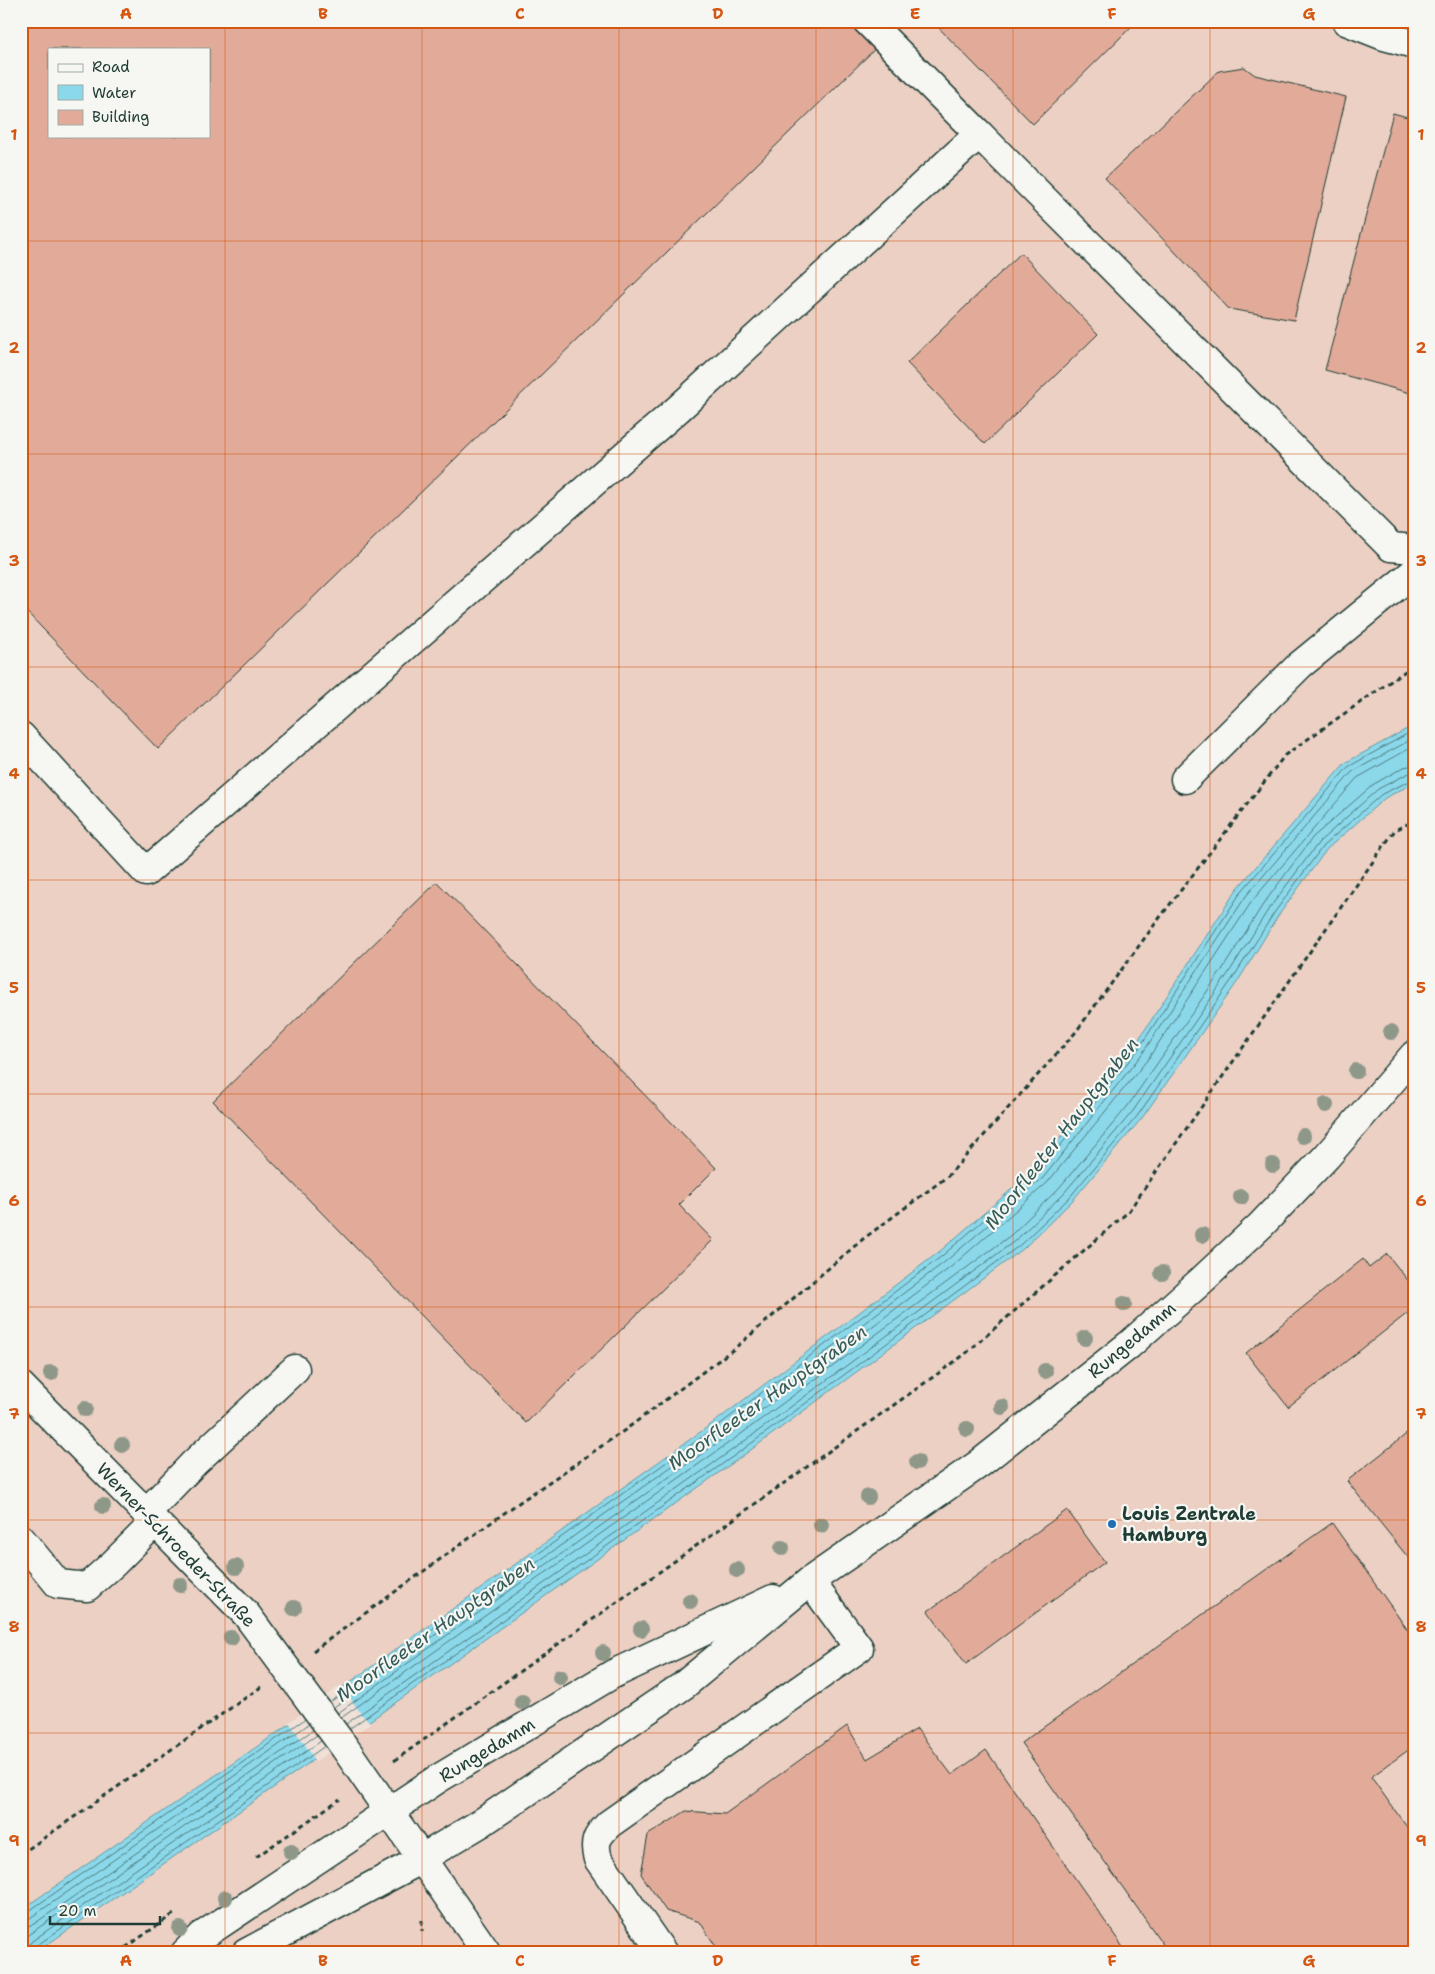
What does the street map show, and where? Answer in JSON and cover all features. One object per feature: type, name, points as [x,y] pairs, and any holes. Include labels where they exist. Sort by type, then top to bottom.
[{"type":"street","points":[[867,21],[1391,547],[1414,549]]},
{"type":"street","points":[[1346,21],[1384,36],[1414,44]]},
{"type":"street","points":[[21,736],[146,872],[678,410],[979,134]]},
{"type":"street","points":[[1185,779],[1300,665],[1414,572]]},
{"type":"street","name":"Rungedamm","points":[[246,1953],[422,1859],[482,1823],[684,1685],[810,1581],[979,1464],[1129,1345],[1201,1282],[1328,1156],[1414,1055]]},
{"type":"street","points":[[21,1539],[58,1584],[87,1587],[113,1564],[194,1463],[295,1369]]},
{"type":"street","name":"Werner-Schroeder-Straße","points":[[21,1386],[246,1614],[345,1748],[487,1953]]},
{"type":"street","points":[[663,1953],[598,1859],[594,1847],[599,1835],[609,1824],[859,1648],[810,1581]]},
{"type":"street","name":"Rungedamm","points":[[185,1953],[202,1936],[436,1780],[613,1674],[810,1581]]},
{"type":"path","points":[[311,1653],[514,1506],[625,1430],[735,1348],[863,1239],[948,1176],[1075,1033],[1158,920],[1285,755],[1414,665]]},
{"type":"path","points":[[367,1780],[964,1355],[1128,1212],[1395,830],[1414,821]]},
{"type":"path","points":[[21,1854],[262,1687]]},
{"type":"shaded area","points":[[21,21],[1414,21],[1414,1953],[21,1953]]},
{"type":"water","name":"Moorfleeter Hauptgraben","points":[[1414,725],[1414,783],[1385,798],[1327,849],[1278,916],[1238,981],[1142,1118],[1072,1201],[1023,1249],[748,1452],[371,1720],[35,1953],[21,1953],[21,1910],[346,1685],[720,1418],[939,1252],[1035,1169],[1133,1048],[1237,889],[1345,763]]},
{"type":"pier","points":[[341,1685],[362,1715],[371,1723],[315,1762],[289,1722]]},
{"type":"building","points":[[21,21],[857,21],[880,44],[158,749],[21,606]]},
{"type":"building","points":[[932,21],[1131,21],[1134,24],[1033,124]]},
{"type":"building","points":[[1244,67],[1255,75],[1346,97],[1294,320],[1229,309],[1105,178],[1219,71]]},
{"type":"building","points":[[1393,113],[1414,119],[1414,394],[1325,370]]},
{"type":"building","points":[[1021,253],[1098,334],[985,444],[907,363]]},
{"type":"building","points":[[437,882],[716,1168],[679,1205],[713,1240],[526,1423],[213,1101]]},
{"type":"building","points":[[1387,1254],[1414,1288],[1414,1308],[1288,1407],[1246,1353],[1363,1259],[1369,1268]]},
{"type":"building","points":[[1414,1428],[1414,1565],[1347,1481]]},
{"type":"building","points":[[1067,1510],[1105,1562],[966,1664],[928,1611]]},
{"type":"building","points":[[1332,1523],[1414,1639],[1414,1746],[1371,1777],[1414,1837],[1414,1953],[1169,1953],[1021,1743]]},
{"type":"building","points":[[847,1726],[867,1759],[917,1729],[952,1775],[986,1750],[1127,1953],[720,1953],[700,1922],[666,1911],[641,1874],[648,1835],[686,1811],[725,1814]]},
{"type":"place","name":"Louis Zentrale Hamburg","points":[[1112,1524]]}]
